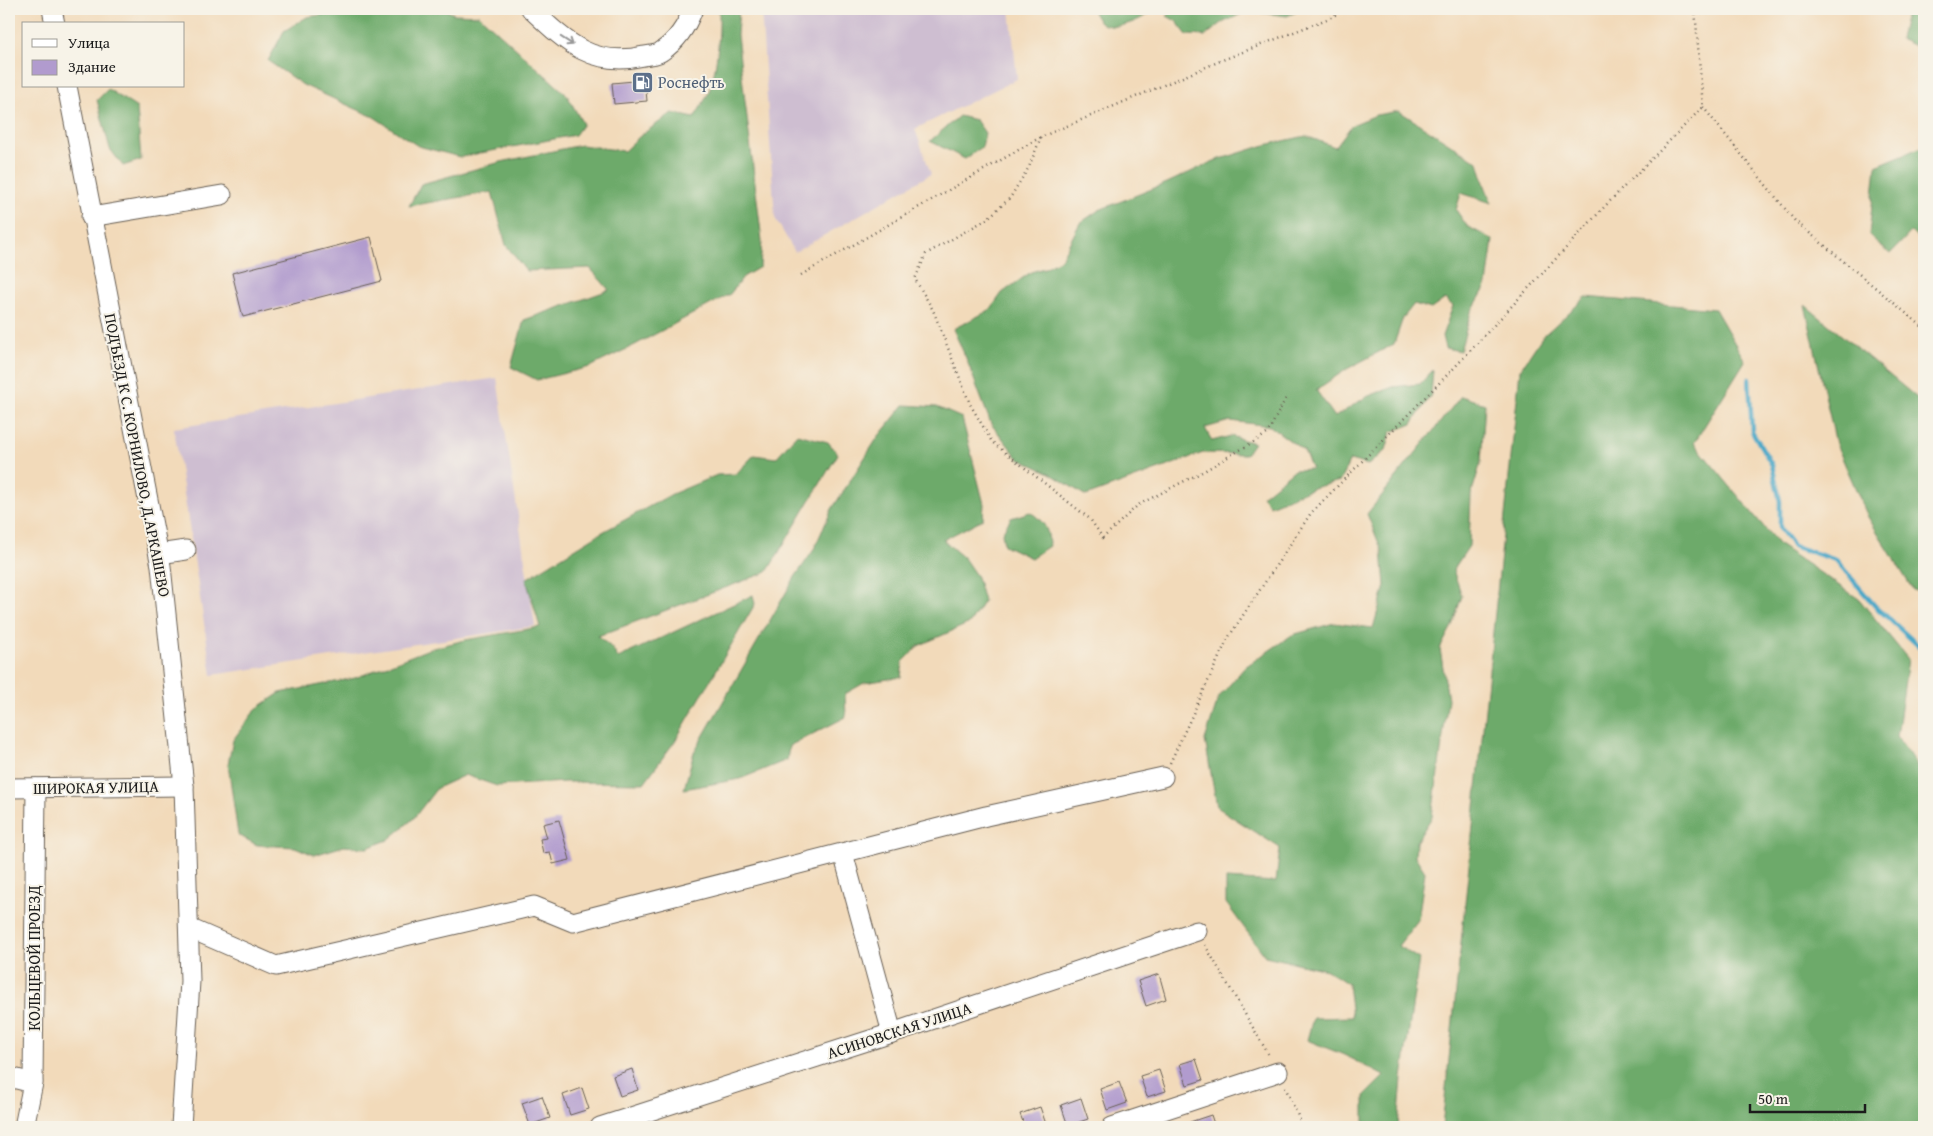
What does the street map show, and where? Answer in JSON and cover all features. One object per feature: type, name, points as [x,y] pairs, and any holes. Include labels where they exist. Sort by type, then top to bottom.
[{"type":"street","points":[[52,9],[55,22]]},
{"type":"street","points":[[530,9],[560,36],[583,50],[608,60],[629,60],[661,52],[683,30],[694,9]]},
{"type":"street","name":"ПОДЪЕЗД К С. КОРНИЛОВО, Д.АРКАШЕВО","points":[[67,88],[91,217],[159,554],[184,786],[190,981],[181,1127]]},
{"type":"street","points":[[91,217],[222,195]]},
{"type":"street","points":[[159,554],[186,550]]},
{"type":"street","points":[[189,928],[276,966],[534,906],[573,922],[986,816],[1163,777]]},
{"type":"street","name":"ШИРОКАЯ УЛИЦА","points":[[9,788],[184,786]]},
{"type":"street","name":"КОЛЬЦЕВОЙ ПРОЕЗД","points":[[24,1127],[33,1082],[36,788]]},
{"type":"street","points":[[843,853],[892,1033]]},
{"type":"street","name":"АСИНОВСКАЯ УЛИЦА","points":[[600,1127],[892,1033],[1197,931]]},
{"type":"street","points":[[1112,1127],[1278,1072]]},
{"type":"street","points":[[9,1077],[33,1082]]},
{"type":"path","points":[[802,275],[1040,137],[1225,59],[1327,19],[1347,9]]},
{"type":"path","points":[[1695,9],[1703,108],[1796,221],[1924,328]]},
{"type":"path","points":[[1163,777],[1228,638],[1311,513],[1454,368],[1608,203],[1703,108]]},
{"type":"path","points":[[1040,137],[1029,167],[1010,198],[987,220],[926,254],[915,279],[933,310],[970,404],[992,442],[1090,519],[1103,538],[1138,505],[1204,471],[1267,434],[1286,398]]},
{"type":"path","points":[[1197,931],[1278,1072],[1303,1127]]},
{"type":"shaded area","points":[[761,9],[1010,9],[1017,79],[915,129],[931,174],[795,252],[775,218]]},
{"type":"shaded area","points":[[497,378],[535,626],[212,675],[174,428]]},
{"type":"green space","points":[[360,9],[444,9],[454,14],[479,15],[567,95],[583,124],[575,135],[460,157],[418,146],[374,117],[303,85],[268,61],[284,31],[307,17]]},
{"type":"green space","points":[[719,9],[739,9],[737,35],[762,241],[760,267],[743,277],[730,294],[590,367],[537,380],[511,367],[524,320],[609,290],[590,268],[526,271],[506,245],[492,192],[409,206],[421,184],[501,162],[581,145],[624,151],[640,136],[672,113],[694,118],[708,94],[714,75],[719,29]]},
{"type":"green space","points":[[1091,9],[1153,9],[1136,21],[1120,26],[1112,26],[1100,22]]},
{"type":"green space","points":[[1172,9],[1303,9],[1287,16],[1248,11],[1222,23],[1205,36],[1187,35],[1176,21],[1167,16]]},
{"type":"green space","points":[[1910,9],[1924,9],[1924,50],[1900,39],[1904,21]]},
{"type":"green space","points":[[108,89],[137,108],[141,160],[123,166],[110,149],[97,100]]},
{"type":"green space","points":[[1399,111],[1478,162],[1492,203],[1461,193],[1456,210],[1467,226],[1493,240],[1487,285],[1471,312],[1460,351],[1445,348],[1442,336],[1453,306],[1445,299],[1431,309],[1414,304],[1403,318],[1394,344],[1347,369],[1316,390],[1335,417],[1366,397],[1393,387],[1420,384],[1433,370],[1431,395],[1412,424],[1391,432],[1386,450],[1368,465],[1350,460],[1340,481],[1313,488],[1270,506],[1262,496],[1294,470],[1312,469],[1304,451],[1270,426],[1230,421],[1205,428],[1212,441],[1231,436],[1254,443],[1246,454],[1203,453],[1086,496],[1048,472],[1019,459],[991,424],[953,329],[990,310],[1002,293],[1031,272],[1045,268],[1061,259],[1080,223],[1099,210],[1167,183],[1214,161],[1265,145],[1306,136],[1335,147],[1352,125],[1376,115]]},
{"type":"green space","points":[[959,116],[976,120],[985,133],[982,147],[965,159],[930,141]]},
{"type":"green space","points":[[1924,146],[1924,245],[1911,232],[1890,254],[1869,235],[1876,166]]},
{"type":"green space","points":[[1586,297],[1715,309],[1745,361],[1694,443],[1779,545],[1859,599],[1908,659],[1897,737],[1924,775],[1924,1127],[1442,1127],[1520,370],[1542,337]]},
{"type":"green space","points":[[1805,305],[1924,402],[1924,594],[1913,590],[1868,517],[1836,444]]},
{"type":"green space","points":[[1461,396],[1485,404],[1481,462],[1471,495],[1469,546],[1453,570],[1462,596],[1452,626],[1440,649],[1448,699],[1432,817],[1416,842],[1415,856],[1425,872],[1418,920],[1398,946],[1419,959],[1402,1078],[1398,1127],[1364,1127],[1364,1096],[1384,1076],[1344,1055],[1307,1040],[1313,1018],[1352,1017],[1348,984],[1327,970],[1265,956],[1226,903],[1226,879],[1276,882],[1280,848],[1217,807],[1205,740],[1219,697],[1245,667],[1292,635],[1334,623],[1373,628],[1385,586],[1382,551],[1367,514]]},
{"type":"green space","points":[[904,405],[937,407],[962,418],[984,504],[983,519],[943,540],[964,558],[977,577],[984,601],[970,623],[918,646],[903,662],[901,677],[864,683],[845,694],[846,717],[789,746],[787,760],[740,779],[684,789],[694,752],[795,577],[813,551],[832,509],[878,437]]},
{"type":"green space","points":[[797,434],[828,442],[838,454],[767,572],[598,636],[612,648],[618,658],[753,595],[755,604],[675,741],[644,783],[566,782],[497,786],[465,775],[437,788],[413,819],[388,840],[367,848],[344,846],[314,855],[295,847],[257,845],[238,835],[228,764],[233,740],[256,709],[280,693],[355,678],[429,649],[465,640],[540,627],[526,579],[599,534],[672,494],[717,475],[736,474],[754,455],[776,458]]},
{"type":"green space","points":[[1030,512],[1045,526],[1049,546],[1031,558],[1004,545],[1002,533],[1011,518]]},
{"type":"building","points":[[645,80],[647,101],[614,104],[612,83]]},
{"type":"building","points":[[371,237],[382,281],[243,317],[232,273]]},
{"type":"building","points":[[559,820],[570,860],[553,864],[550,852],[543,853],[540,839],[547,838],[543,824]]},
{"type":"building","points":[[1159,974],[1166,999],[1146,1006],[1138,981]]},
{"type":"building","points":[[1196,1059],[1203,1080],[1187,1085],[1180,1064]]},
{"type":"building","points":[[632,1069],[638,1090],[620,1096],[613,1076]]},
{"type":"building","points":[[1159,1070],[1166,1091],[1147,1097],[1140,1076]]},
{"type":"building","points":[[1119,1082],[1127,1103],[1107,1110],[1100,1089]]},
{"type":"building","points":[[582,1088],[589,1109],[570,1115],[563,1095]]},
{"type":"building","points":[[542,1096],[550,1118],[530,1125],[522,1103]]},
{"type":"building","points":[[1081,1098],[1088,1119],[1068,1126],[1061,1105]]},
{"type":"building","points":[[1040,1107],[1047,1127],[1025,1127],[1020,1114]]},
{"type":"building","points":[[1211,1115],[1215,1127],[1192,1127],[1190,1122]]},
{"type":"waterway","points":[[1749,379],[1752,431],[1772,465],[1780,501],[1780,528],[1793,546],[1836,560],[1875,606],[1922,649],[1924,654]]},
{"type":"place","name":"Роснефть","points":[[642,82]]}]
